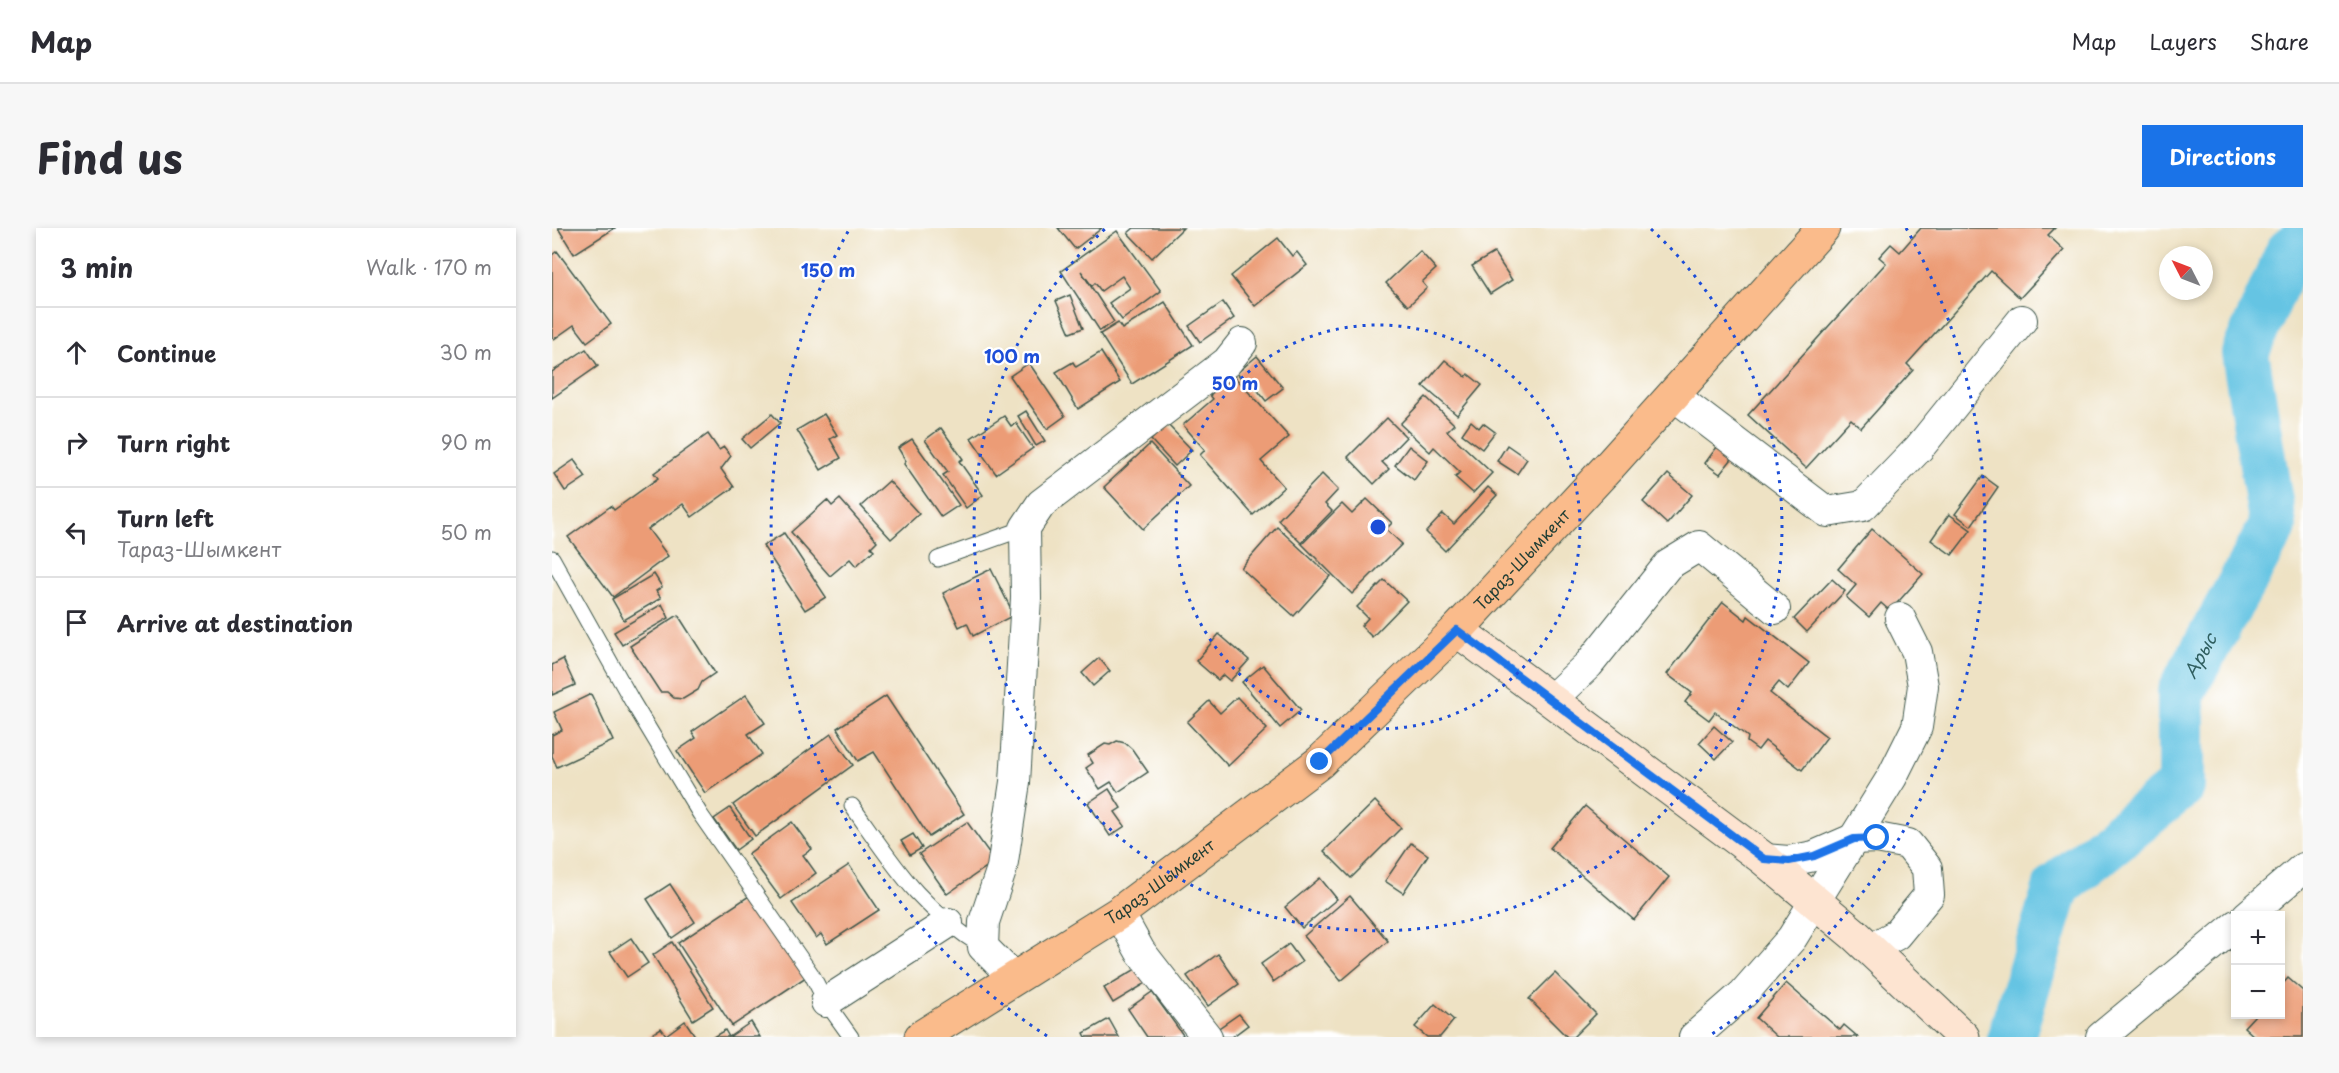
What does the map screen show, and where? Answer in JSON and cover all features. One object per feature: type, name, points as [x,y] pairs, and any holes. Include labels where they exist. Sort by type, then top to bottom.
[{"type":"main road","name":"Тараз-Шымкент","points":[[921,1037],[1119,913],[1320,762],[1457,630],[1822,228]]},
{"type":"street","points":[[1673,394],[1827,512],[1863,506],[1919,448],[2022,320]]},
{"type":"street","points":[[1014,978],[983,947],[984,922],[1002,868],[1014,782],[1026,598],[1026,528],[1041,504],[1227,362],[1242,343]]},
{"type":"street","points":[[1551,700],[1589,664],[1668,565],[1699,546],[1775,609]]},
{"type":"street","points":[[1694,1037],[1743,994],[1792,938],[1817,903],[1892,777],[1917,727],[1923,686],[1917,652],[1900,618]]},
{"type":"street","points":[[1457,630],[1764,859],[1870,949],[1960,1034]]},
{"type":"street","points":[[1764,859],[1789,861],[1814,856],[1854,839],[1877,838],[1908,844],[1927,868],[1929,895],[1896,935],[1870,949]]},
{"type":"street","points":[[2252,911],[2303,868]]},
{"type":"street","points":[[1119,913],[1140,951],[1206,1037]]},
{"type":"street","points":[[826,1002],[948,923]]},
{"type":"street","points":[[2101,1037],[2231,928]]},
{"type":"lane","points":[[938,559],[1026,528]]},
{"type":"lane","points":[[552,558],[632,701],[688,793],[812,975],[826,1002],[851,1037]]},
{"type":"lane","points":[[852,806],[902,877],[927,906],[983,947]]},
{"type":"building","points":[[558,228],[615,228],[574,254]]},
{"type":"building","points":[[1058,228],[1102,228],[1075,249]]},
{"type":"building","points":[[1134,228],[1183,228],[1152,258],[1128,233]]},
{"type":"building","points":[[1921,228],[2055,228],[2048,235],[2064,250],[2020,298],[1991,271],[1907,364],[1913,370],[1861,428],[1851,419],[1806,468],[1748,415],[1886,263],[1879,257],[1891,244],[1900,252]]},
{"type":"building","points":[[1117,231],[1161,291],[1122,320],[1109,303],[1130,288],[1122,276],[1101,291],[1095,283],[1092,286],[1081,271],[1114,322],[1100,331],[1061,271]]},
{"type":"building","points":[[1278,238],[1292,256],[1297,252],[1307,265],[1255,306],[1231,276]]},
{"type":"building","points":[[557,251],[611,324],[587,342],[574,325],[554,339],[552,337],[552,255]]},
{"type":"building","points":[[1420,251],[1436,269],[1422,282],[1427,288],[1408,306],[1386,283]]},
{"type":"building","points":[[1494,253],[1512,280],[1490,294],[1472,266]]},
{"type":"building","points":[[1070,295],[1083,328],[1070,333],[1056,301]]},
{"type":"building","points":[[1165,302],[1193,345],[1132,384],[1100,334],[1118,323],[1122,329]]},
{"type":"building","points":[[1223,302],[1234,318],[1200,342],[1189,326]]},
{"type":"building","points":[[586,349],[598,366],[552,398],[552,372]]},
{"type":"building","points":[[1101,352],[1120,382],[1078,409],[1056,372],[1073,362],[1076,367]]},
{"type":"building","points":[[1257,356],[1283,388],[1266,401],[1252,383],[1248,387],[1237,373]]},
{"type":"building","points":[[1445,360],[1466,377],[1468,374],[1482,385],[1457,415],[1423,386]]},
{"type":"building","points":[[1029,363],[1065,416],[1047,429],[1010,376]]},
{"type":"building","points":[[1233,375],[1289,437],[1261,461],[1284,487],[1253,515],[1200,455],[1205,450],[1183,425],[1213,399],[1210,395]]},
{"type":"building","points":[[1426,397],[1454,424],[1447,431],[1492,473],[1473,493],[1455,477],[1460,472],[1434,447],[1430,452],[1400,424]]},
{"type":"building","points":[[1026,411],[1045,441],[1036,446],[1018,416]]},
{"type":"building","points":[[772,414],[780,423],[750,448],[742,439]]},
{"type":"building","points":[[824,414],[837,435],[830,439],[841,458],[821,470],[797,430]]},
{"type":"building","points":[[1004,416],[1011,426],[1016,423],[1033,448],[996,474],[971,438]]},
{"type":"building","points":[[1387,418],[1406,437],[1382,462],[1389,469],[1374,484],[1348,457]]},
{"type":"building","points":[[1471,421],[1479,428],[1483,423],[1495,432],[1482,449],[1462,434]]},
{"type":"building","points":[[1167,424],[1192,450],[1175,466],[1151,440]]},
{"type":"building","points":[[941,428],[963,459],[959,461],[983,495],[966,508],[943,475],[948,472],[925,440]]},
{"type":"building","points":[[708,434],[719,450],[724,447],[731,456],[721,469],[734,487],[692,517],[683,504],[648,529],[668,556],[613,597],[568,537],[611,506],[614,510],[658,478],[654,473]]},
{"type":"building","points":[[912,439],[959,505],[941,517],[904,464],[906,461],[898,448]]},
{"type":"building","points":[[1720,443],[1735,455],[1720,474],[1705,463]]},
{"type":"building","points":[[1150,444],[1189,486],[1143,529],[1104,487]]},
{"type":"building","points":[[1507,445],[1527,459],[1517,474],[1497,461]]},
{"type":"building","points":[[1409,446],[1428,461],[1414,480],[1395,465]]},
{"type":"building","points":[[574,460],[586,477],[565,491],[554,474]]},
{"type":"building","points":[[1322,474],[1338,490],[1325,504],[1332,511],[1301,543],[1278,520]]},
{"type":"building","points":[[1668,474],[1692,495],[1667,524],[1643,502]]},
{"type":"building","points":[[1983,476],[1998,487],[1971,526],[1955,514]]},
{"type":"building","points":[[889,481],[919,514],[891,539],[861,506]]},
{"type":"building","points":[[1488,487],[1497,495],[1445,551],[1426,532],[1443,514],[1454,524]]},
{"type":"building","points":[[840,499],[877,541],[871,547],[874,550],[856,566],[850,559],[830,576],[791,532],[827,500],[832,506]]},
{"type":"building","points":[[1367,499],[1392,523],[1386,529],[1402,544],[1352,594],[1302,544],[1342,504],[1352,514]]},
{"type":"building","points":[[1949,514],[1971,530],[1952,555],[1931,540]]},
{"type":"building","points":[[1277,527],[1330,576],[1294,616],[1241,568]]},
{"type":"building","points":[[1872,529],[1923,574],[1890,611],[1881,603],[1869,617],[1846,597],[1856,585],[1838,569]]},
{"type":"building","points":[[784,533],[826,597],[805,610],[763,546]]},
{"type":"building","points":[[991,569],[1014,615],[973,636],[967,623],[959,627],[943,593]]},
{"type":"building","points":[[654,574],[662,587],[656,591],[661,598],[624,620],[612,599]]},
{"type":"building","points":[[1832,579],[1845,591],[1807,632],[1794,619]]},
{"type":"building","points":[[1384,580],[1407,601],[1372,637],[1361,626],[1368,618],[1357,607]]},
{"type":"building","points":[[1723,602],[1746,620],[1748,616],[1809,663],[1788,690],[1779,682],[1770,693],[1827,737],[1802,770],[1765,741],[1758,750],[1747,742],[1748,737],[1715,712],[1709,720],[1685,702],[1692,693],[1667,674]]},
{"type":"building","points":[[662,604],[669,618],[622,645],[614,632]]},
{"type":"building","points":[[678,615],[715,673],[702,682],[698,690],[683,699],[674,698],[667,692],[660,692],[630,646]]},
{"type":"building","points":[[1219,634],[1249,660],[1230,681],[1223,675],[1218,680],[1196,661]]},
{"type":"building","points":[[1099,658],[1110,671],[1093,686],[1082,673]]},
{"type":"building","points":[[563,659],[575,685],[552,695],[552,665]]},
{"type":"building","points":[[1263,665],[1301,710],[1280,728],[1242,682]]},
{"type":"building","points":[[591,694],[613,741],[557,767],[552,756],[552,735],[562,730],[554,712]]},
{"type":"building","points":[[746,695],[765,723],[748,734],[762,754],[705,793],[677,751],[696,738],[692,732]]},
{"type":"building","points":[[886,696],[964,814],[929,837],[874,752],[858,761],[837,728]]},
{"type":"building","points":[[1237,697],[1267,729],[1228,766],[1187,722],[1209,701],[1220,713]]},
{"type":"building","points":[[1714,726],[1732,742],[1716,759],[1699,743]]},
{"type":"building","points":[[831,734],[853,765],[755,836],[733,805]]},
{"type":"building","points":[[1117,741],[1125,743],[1132,749],[1148,772],[1118,792],[1111,782],[1100,789],[1086,768],[1093,763],[1088,755],[1105,744],[1110,745]]},
{"type":"building","points":[[1109,789],[1121,808],[1115,812],[1125,826],[1110,836],[1088,803]]},
{"type":"building","points":[[1375,801],[1401,828],[1351,878],[1324,851]]},
{"type":"building","points":[[1585,806],[1669,877],[1634,920],[1550,848]]},
{"type":"building","points":[[730,808],[751,839],[736,850],[714,819]]},
{"type":"building","points":[[792,822],[812,849],[803,855],[816,873],[781,899],[748,854]]},
{"type":"building","points":[[967,822],[995,861],[947,894],[919,854]]},
{"type":"building","points":[[913,834],[922,848],[910,855],[901,841]]},
{"type":"building","points":[[1411,843],[1428,855],[1403,893],[1385,881]]},
{"type":"building","points":[[849,865],[879,910],[827,944],[821,934],[816,938],[792,903]]},
{"type":"building","points":[[1320,878],[1337,899],[1302,928],[1285,907]]},
{"type":"building","points":[[670,884],[695,922],[672,938],[647,899]]},
{"type":"building","points":[[752,894],[806,977],[732,1026],[678,943]]},
{"type":"building","points":[[1350,896],[1388,941],[1341,981],[1304,936]]},
{"type":"building","points":[[631,938],[648,963],[627,977],[610,952]]},
{"type":"building","points":[[672,942],[713,1007],[693,1020],[653,955]]},
{"type":"building","points":[[1289,944],[1302,962],[1273,982],[1261,964]]},
{"type":"building","points":[[1218,954],[1239,984],[1208,1006],[1187,976]]},
{"type":"building","points":[[1139,967],[1148,982],[1113,1003],[1104,988]]},
{"type":"building","points":[[1555,973],[1596,1014],[1573,1037],[1567,1037],[1529,999]]},
{"type":"building","points":[[2288,978],[2303,991],[2303,1037],[2255,1037],[2244,1027],[2251,1019],[2285,1019],[2285,981]]},
{"type":"building","points":[[1786,983],[1840,1030],[1844,1025],[1858,1037],[1777,1037],[1756,1018]]},
{"type":"building","points":[[1152,992],[1183,1035],[1180,1037],[1147,1037],[1128,1009]]},
{"type":"building","points":[[1435,1004],[1454,1020],[1440,1037],[1427,1037],[1415,1027]]},
{"type":"building","points":[[1239,1014],[1248,1025],[1232,1037],[1220,1037],[1216,1030]]},
{"type":"building","points":[[1109,1019],[1119,1037],[1086,1037],[1084,1033]]},
{"type":"building","points":[[685,1021],[696,1037],[647,1037],[661,1028],[666,1035]]},
{"type":"building","points":[[751,1022],[760,1037],[729,1037]]},
{"type":"building","points":[[725,1030],[729,1037],[713,1037]]},
{"type":"waterway","name":"Арыс","points":[[2011,1037],[2057,886],[2181,786],[2181,692],[2273,526],[2245,353],[2289,252],[2303,241]]},
{"type":"route","points":[[1320,762],[1457,630],[1764,859],[1789,861],[1814,856],[1854,839],[1877,838]]}]
